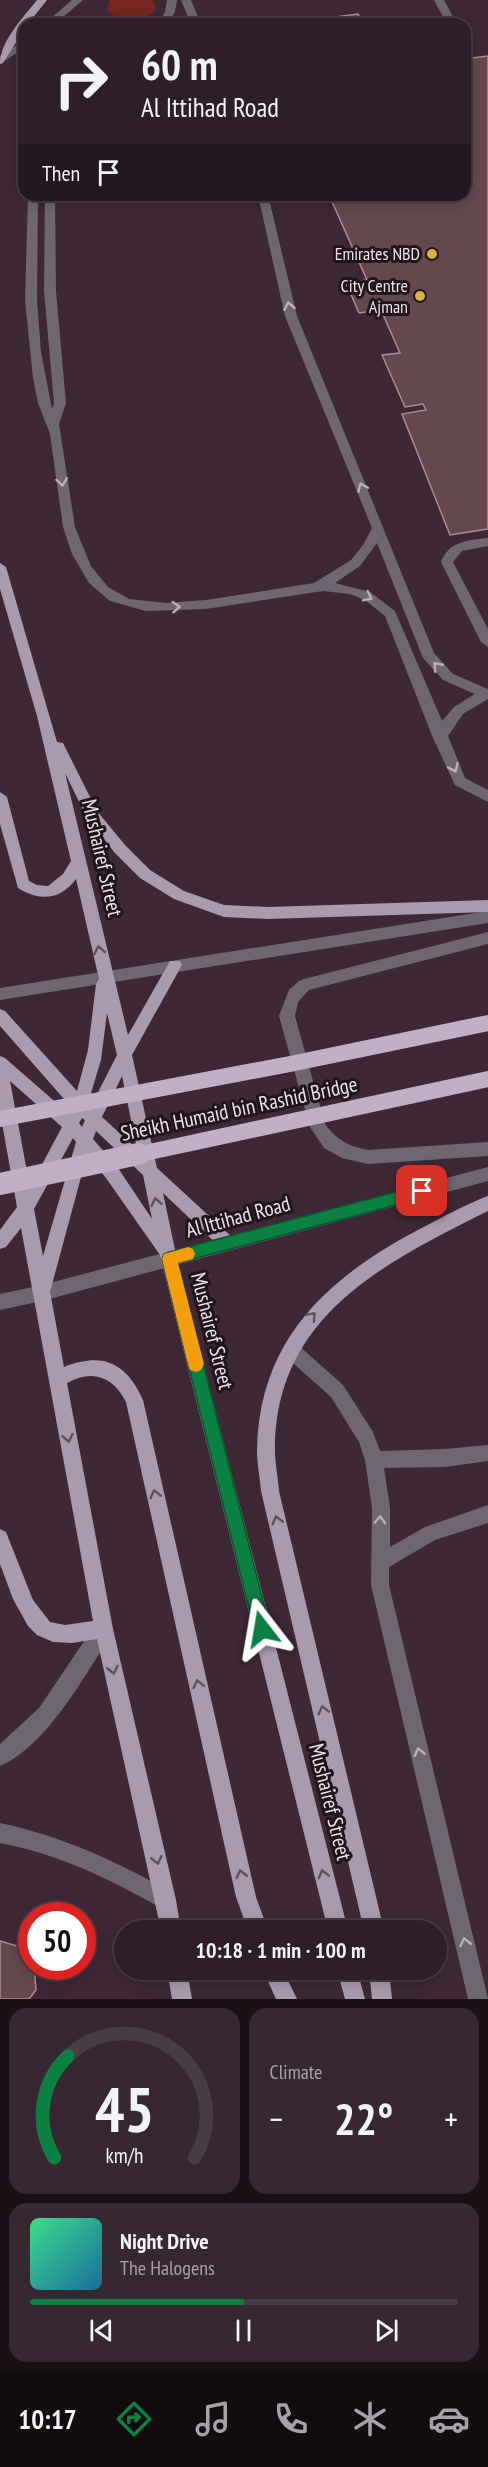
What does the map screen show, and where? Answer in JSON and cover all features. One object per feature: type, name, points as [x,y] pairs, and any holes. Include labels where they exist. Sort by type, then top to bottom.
[{"type":"highway","name":"Sheikh Humaid bin Rashid Bridge","points":[[0,1119],[290,1064],[488,1023]]},
{"type":"highway","name":"Sheikh Humaid bin Rashid Bridge","points":[[0,1184],[488,1079]]},
{"type":"main road","points":[[27,18],[42,0]]},
{"type":"main road","points":[[0,61],[18,32]]},
{"type":"main road","name":"Mushairef Street","points":[[0,567],[44,716],[104,977],[124,1052],[169,1259],[335,1920]]},
{"type":"main road","points":[[44,716],[92,814],[120,849],[145,874],[179,895],[224,911],[268,913],[488,906]]},
{"type":"main road","points":[[0,797],[23,884],[32,891],[56,890],[65,884],[78,862]]},
{"type":"main road","points":[[42,1293],[70,1185],[94,1118],[124,1052],[175,965]]},
{"type":"main road","points":[[0,1242],[25,1206],[71,1125],[79,1105],[91,1071],[98,1037],[104,977]]},
{"type":"main road","points":[[0,1015],[79,1105],[227,1244]]},
{"type":"main road","points":[[0,1063],[71,1125],[85,1141],[138,1209],[169,1259]]},
{"type":"main road","points":[[0,1070],[104,1629],[169,1920]]},
{"type":"main road","points":[[372,1920],[270,1491],[266,1448],[270,1405],[281,1368],[300,1331],[347,1281],[400,1248],[488,1203]]},
{"type":"main road","points":[[57,1380],[82,1367],[95,1367],[121,1378],[129,1388],[134,1400],[246,1897],[254,1920]]},
{"type":"main road","points":[[0,1538],[28,1613],[40,1627],[52,1633],[104,1629]]},
{"type":"main road","points":[[179,1980],[182,1999]]},
{"type":"main road","points":[[278,1980],[287,1999]]},
{"type":"main road","points":[[350,1980],[355,1999]]},
{"type":"main road","points":[[381,1980],[382,1999]]},
{"type":"street","points":[[56,18],[78,0]]},
{"type":"street","points":[[166,18],[172,0],[177,0]]},
{"type":"street","points":[[186,0],[194,18]]},
{"type":"street","points":[[439,0],[449,18]]},
{"type":"street","points":[[0,61],[18,48]]},
{"type":"street","points":[[32,201],[32,291],[36,351],[45,404],[53,424],[66,516],[88,571],[101,588],[125,603],[156,608],[190,606],[313,587],[360,592],[377,601],[390,614],[460,781],[488,797]]},
{"type":"street","points":[[50,201],[50,291],[60,403],[53,424]]},
{"type":"street","points":[[264,201],[291,316],[428,656],[448,677],[487,694]]},
{"type":"street","points":[[31,213],[49,210]]},
{"type":"street","points":[[313,587],[352,568],[373,542],[378,528]]},
{"type":"street","points":[[488,542],[458,546],[449,553],[447,562],[488,642]]},
{"type":"street","points":[[441,738],[444,726],[457,711],[487,694]]},
{"type":"street","points":[[0,994],[488,917]]},
{"type":"street","points":[[488,938],[311,982],[295,993],[289,1004],[288,1016],[318,1127],[330,1143],[348,1153],[368,1157],[488,1149]]},
{"type":"street","name":"Al Ittihad Road","points":[[0,1302],[42,1293],[488,1174]]},
{"type":"street","points":[[291,1350],[338,1391],[367,1438],[374,1460],[381,1508],[380,1585],[478,1999]]},
{"type":"street","points":[[374,1460],[445,1458],[488,1453]]},
{"type":"street","points":[[379,1563],[431,1533],[488,1514]]},
{"type":"street","points":[[0,1756],[50,1709],[104,1629]]},
{"type":"street","points":[[0,1833],[55,1846],[87,1858],[166,1900]]},
{"type":"shaded area","points":[[110,0],[153,0],[156,9],[142,18],[118,18],[107,10]]},
{"type":"building","points":[[358,14],[360,18],[327,18]]},
{"type":"building","name":"City Centre Ajman","points":[[488,56],[488,529],[450,535],[402,414],[426,410],[423,404],[405,407],[382,355],[400,353],[381,310],[359,313],[346,283],[367,280],[332,201],[471,201],[471,58]]},
{"type":"building","points":[[0,1941],[18,1946],[18,1980],[35,1980],[36,1990],[29,1999],[0,1999]]},
{"type":"slow traffic","points":[[188,1254],[169,1259],[196,1364]]},
{"type":"place","name":"Emirates NBD","points":[[432,254]]},
{"type":"place","name":"City Centre Ajman","points":[[420,296]]},
{"type":"route","points":[[262,1629],[169,1259],[422,1191]]}]
